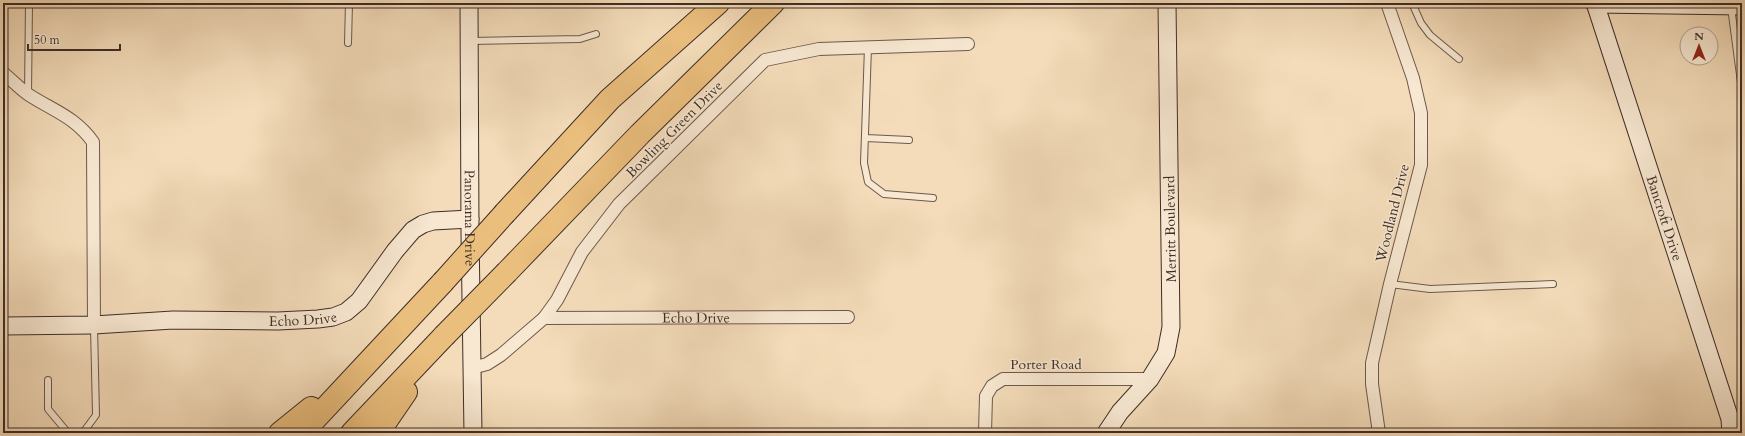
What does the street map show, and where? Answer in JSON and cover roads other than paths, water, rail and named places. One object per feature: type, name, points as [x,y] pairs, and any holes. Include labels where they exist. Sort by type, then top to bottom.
[{"type":"highway","points":[[302,433],[443,282],[610,98],[718,3]]},
{"type":"highway","points":[[352,433],[640,134],[773,3]]},
{"type":"highway","points":[[367,433],[444,336]]},
{"type":"highway","points":[[378,433],[444,336]]},
{"type":"highway","points":[[280,433],[374,356]]},
{"type":"street","name":"Panorama Drive","points":[[469,3],[473,433]]},
{"type":"street","name":"Merritt Boulevard","points":[[1106,433],[1120,412],[1150,379],[1166,353],[1171,327],[1167,3]]},
{"type":"street","name":"Woodland Drive","points":[[1379,433],[1372,384],[1372,363],[1390,284],[1421,165],[1421,113],[1413,78],[1387,3]]},
{"type":"street","points":[[1595,3],[1737,6]]},
{"type":"street","name":"Bancroft Drive","points":[[1595,3],[1730,419],[1731,433]]},
{"type":"street","name":"Bowling Green Drive","points":[[472,368],[487,364],[501,355],[544,318],[557,300],[582,252],[619,204],[765,60],[818,49],[968,44]]},
{"type":"street","points":[[3,73],[28,94],[66,116],[84,129],[93,142],[94,325]]},
{"type":"street","name":"Echo Drive","points":[[3,326],[94,325],[173,320],[278,321],[333,317],[346,312],[359,301],[395,251],[413,230],[423,224],[434,221],[470,219]]},
{"type":"street","name":"Echo Drive","points":[[544,318],[848,317]]},
{"type":"street","name":"Porter Road","points":[[985,433],[986,396],[992,386],[1003,379],[1150,379]]},
{"type":"lane","points":[[28,94],[29,3]]},
{"type":"lane","points":[[348,43],[349,3]]},
{"type":"lane","points":[[1412,3],[1421,23],[1430,35],[1458,59]]},
{"type":"lane","points":[[1737,6],[1742,90]]},
{"type":"lane","points":[[469,42],[580,39],[596,34]]},
{"type":"lane","points":[[868,47],[864,163],[868,182],[884,194],[933,198]]},
{"type":"lane","points":[[866,138],[909,140]]},
{"type":"lane","points":[[1390,284],[1430,289],[1553,284]]},
{"type":"lane","points":[[81,433],[96,415],[94,325]]},
{"type":"lane","points":[[48,380],[48,409],[68,433]]}]
